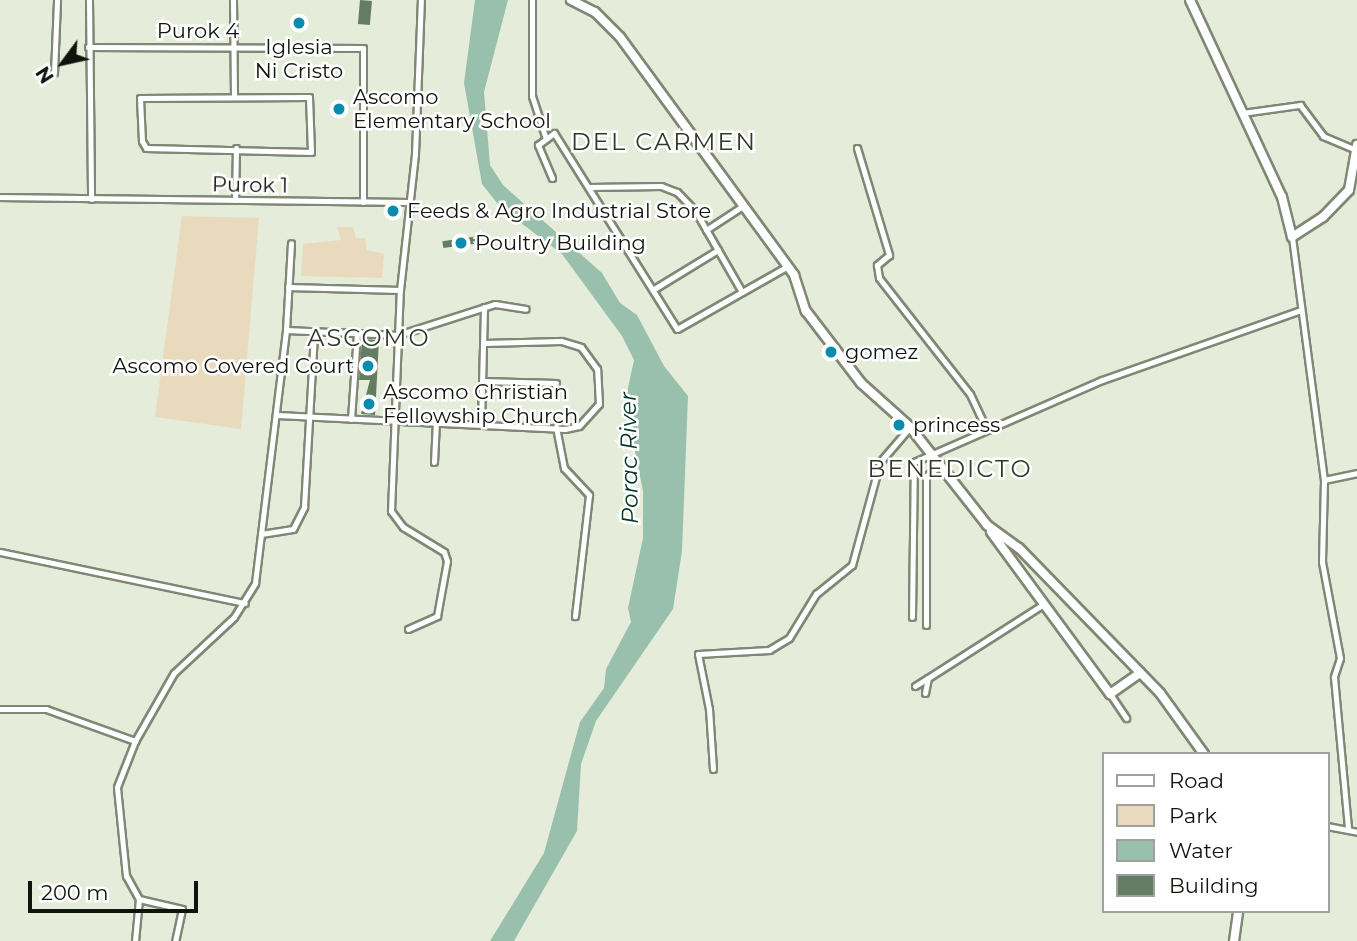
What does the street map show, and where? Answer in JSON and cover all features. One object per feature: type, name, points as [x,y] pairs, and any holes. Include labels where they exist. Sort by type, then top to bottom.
[{"type":"street","points":[[54,73],[57,0]]},
{"type":"street","points":[[89,0],[92,199]]},
{"type":"street","points":[[233,0],[234,97]]},
{"type":"street","points":[[408,629],[437,616],[447,561],[444,552],[403,527],[391,510],[400,290],[421,0]]},
{"type":"street","points":[[532,0],[532,96],[546,139]]},
{"type":"street","points":[[571,0],[595,12],[620,37],[788,266],[812,321],[860,383],[910,427],[987,525],[1042,605],[1126,718]]},
{"type":"street","points":[[1191,0],[1282,197],[1292,237],[1324,480],[1322,562],[1340,658],[1334,677],[1348,828]]},
{"type":"street","name":"Purok 4","points":[[88,47],[364,50],[363,202]]},
{"type":"street","points":[[234,97],[313,101],[311,152],[236,148],[146,148],[142,141],[140,98],[234,97]]},
{"type":"street","points":[[1242,113],[1300,105],[1323,136],[1357,147],[1353,191],[1324,217],[1292,237]]},
{"type":"street","points":[[552,178],[538,145],[554,133],[677,329],[788,266]]},
{"type":"street","points":[[235,200],[236,148]]},
{"type":"street","points":[[857,148],[889,255],[877,265],[879,278],[970,394],[986,428]]},
{"type":"street","points":[[589,187],[670,189],[683,197],[706,230],[742,292]]},
{"type":"street","name":"Purok 1","points":[[0,197],[407,202]]},
{"type":"street","points":[[706,230],[744,205]]},
{"type":"street","points":[[135,941],[139,899],[126,876],[115,799],[135,741],[174,673],[245,603],[258,572],[286,330],[291,243]]},
{"type":"street","points":[[654,289],[718,250]]},
{"type":"street","points":[[288,287],[400,290]]},
{"type":"street","points":[[286,330],[398,335],[506,302],[526,309]]},
{"type":"street","points":[[481,423],[484,307]]},
{"type":"street","points":[[912,617],[914,462],[986,428],[1102,380],[1301,310]]},
{"type":"street","points":[[261,534],[289,531],[297,523],[309,484],[314,331]]},
{"type":"street","points":[[351,419],[356,333]]},
{"type":"street","points":[[277,415],[556,427],[579,426],[599,404],[602,390],[589,356],[561,341],[484,343]]},
{"type":"street","points":[[482,381],[556,383]]},
{"type":"street","points":[[434,462],[436,421]]},
{"type":"street","points":[[556,427],[564,468],[589,495],[575,616]]},
{"type":"street","points":[[713,769],[709,709],[698,654],[769,650],[789,638],[816,594],[852,565],[877,471],[910,427]]},
{"type":"street","points":[[926,625],[926,477],[940,466]]},
{"type":"street","points":[[1324,480],[1357,474]]},
{"type":"street","points":[[987,525],[1019,548],[1140,673],[1202,752]]},
{"type":"street","points":[[0,552],[245,603]]},
{"type":"street","points":[[915,686],[1042,605]]},
{"type":"street","points":[[1110,694],[1140,673]]},
{"type":"street","points":[[925,693],[928,678]]},
{"type":"street","points":[[0,709],[46,709],[135,741]]},
{"type":"street","points":[[1329,826],[1357,832]]},
{"type":"street","points":[[139,899],[182,909],[175,941]]},
{"type":"street","points":[[1234,941],[1238,913]]},
{"type":"green space","points":[[182,216],[259,218],[241,429],[155,417]]},
{"type":"green space","points":[[337,227],[353,227],[356,238],[365,238],[367,250],[384,254],[382,278],[301,276],[303,244],[341,240]]},
{"type":"water","points":[[475,0],[508,0],[484,92],[490,165],[503,185],[602,273],[620,303],[637,315],[664,366],[688,396],[682,551],[673,609],[596,721],[581,764],[577,831],[514,941],[490,941],[544,853],[580,722],[604,688],[606,669],[631,622],[628,608],[643,538],[643,491],[625,402],[634,360],[622,336],[562,254],[501,208],[482,184],[464,83]]},
{"type":"building","points":[[360,0],[372,1],[370,25],[358,24]]},
{"type":"building","name":"Poultry Building","points":[[479,236],[480,243],[443,248],[442,241]]},
{"type":"building","points":[[362,339],[379,340],[375,415],[361,414],[370,380],[359,380]]},
{"type":"place","name":"Iglesia Ni Cristo","points":[[299,23]]},
{"type":"place","name":"Ascomo Elementary School","points":[[339,109]]},
{"type":"place","name":"Feeds & Agro Industrial Store","points":[[393,211]]},
{"type":"place","name":"Poultry Building","points":[[461,243]]},
{"type":"place","name":"gomez","points":[[831,352]]},
{"type":"place","name":"Ascomo Covered Court","points":[[368,366]]},
{"type":"place","name":"Ascomo Christian Fellowship Church","points":[[369,404]]},
{"type":"place","name":"princess","points":[[899,425]]},
{"type":"district","name":"DEL CARMEN","points":[[664,142]]},
{"type":"district","name":"ASCOMO","points":[[369,338]]},
{"type":"district","name":"BENEDICTO","points":[[950,469]]},
{"type":"water label","name":"Porac River","points":[[629,458]]}]
